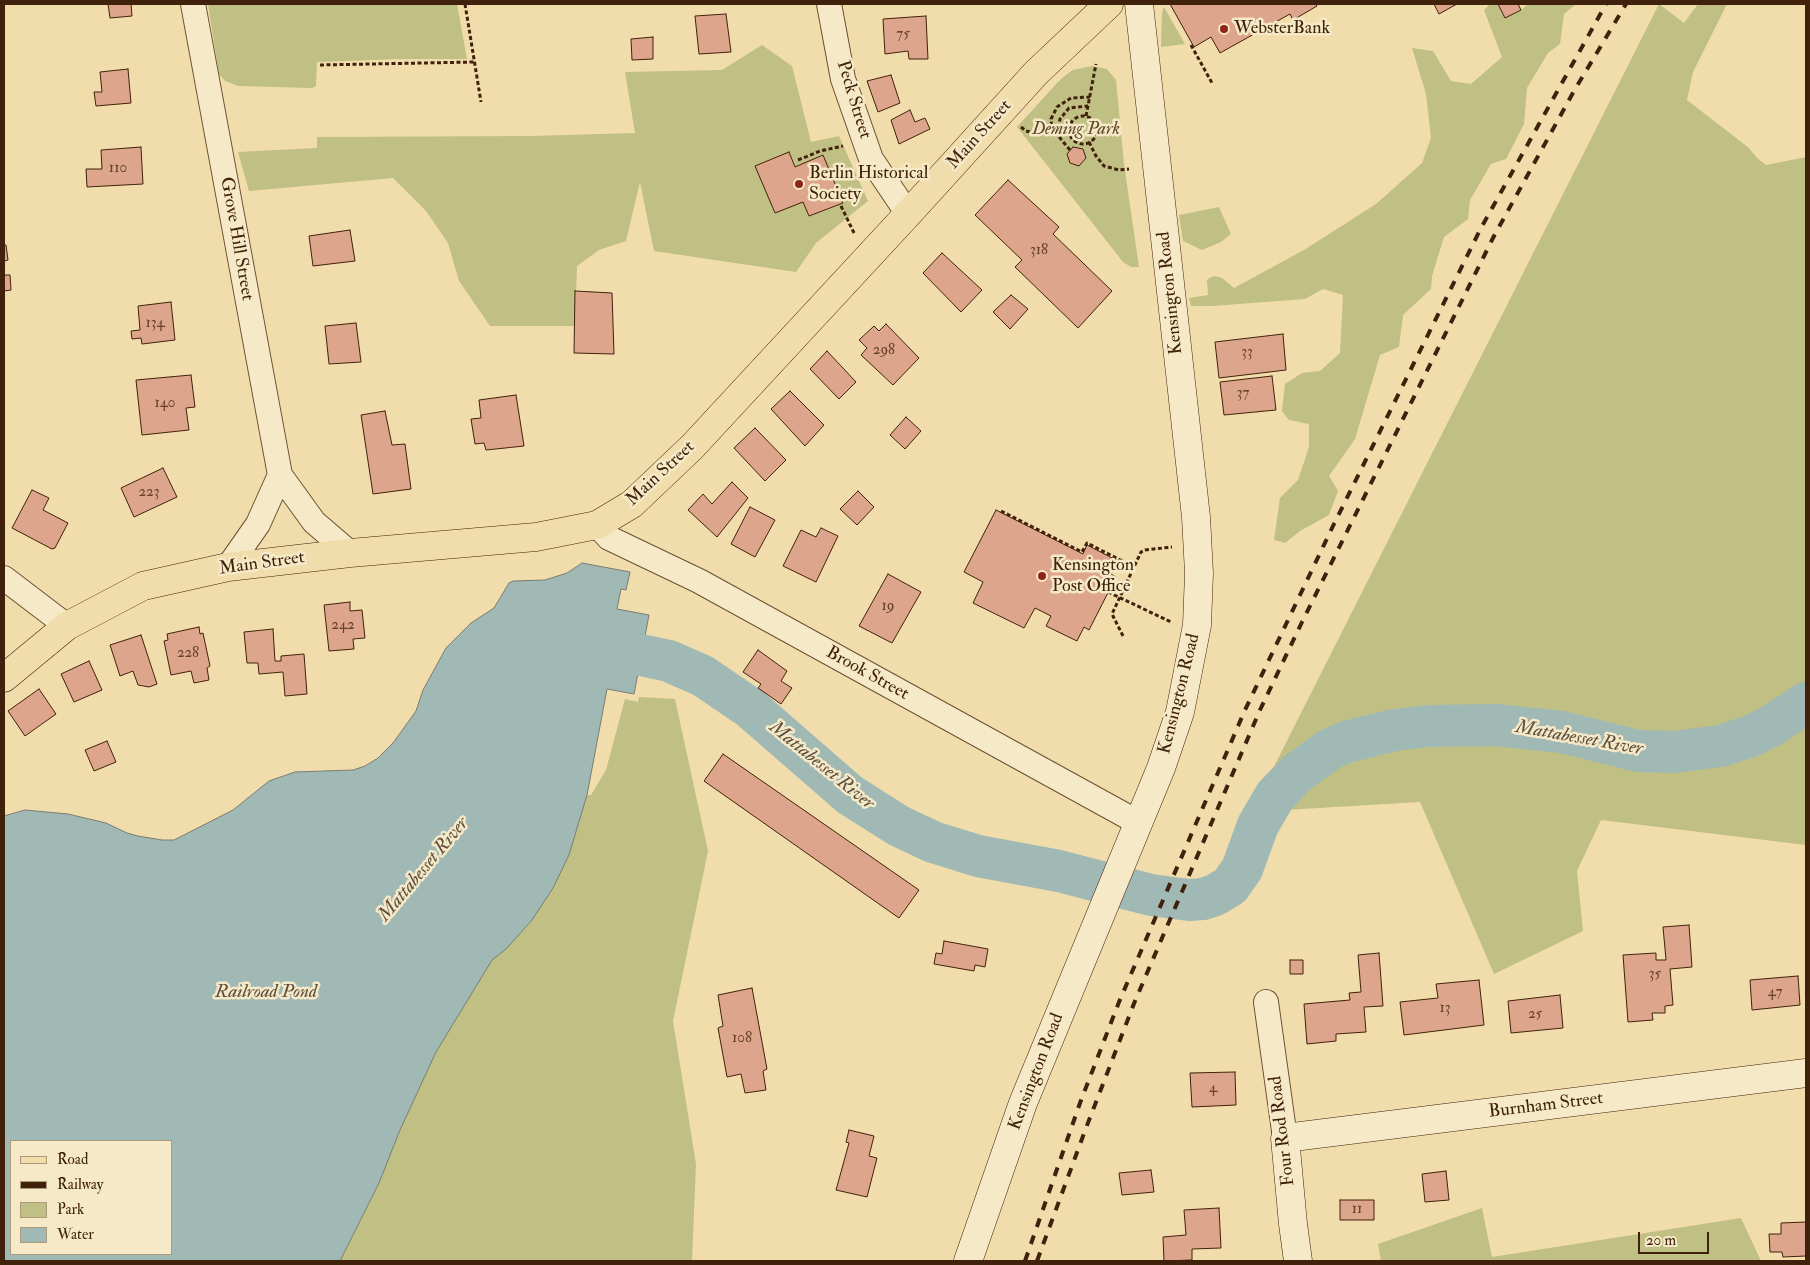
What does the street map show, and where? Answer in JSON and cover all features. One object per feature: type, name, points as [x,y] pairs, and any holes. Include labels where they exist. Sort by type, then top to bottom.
[{"type":"main road","name":"Main Street","points":[[4,678],[67,626],[143,586],[228,567],[350,553],[536,537],[598,525],[632,504],[692,447],[1036,73],[1108,4]]},
{"type":"street","name":"Grove Hill Street","points":[[193,4],[280,475],[314,522],[350,553]]},
{"type":"street","name":"Peck Street","points":[[829,4],[843,80],[871,159],[908,214]]},
{"type":"street","name":"Kensington Road","points":[[968,1261],[1023,1103],[1098,918],[1162,768],[1180,712],[1197,625],[1200,573],[1195,507],[1139,4]]},
{"type":"street","points":[[228,567],[258,524],[280,475]]},
{"type":"street","name":"Brook Street","points":[[598,525],[609,538],[699,581],[1139,823]]},
{"type":"street","points":[[4,578],[67,626]]},
{"type":"street","name":"Four Rod Road","points":[[1266,1002],[1285,1138],[1298,1261]]},
{"type":"street","name":"Burnham Street","points":[[1285,1138],[1806,1073]]},
{"type":"path","points":[[466,4],[481,102]]},
{"type":"path","points":[[1191,45],[1212,83]]},
{"type":"path","points":[[320,65],[475,62]]},
{"type":"path","points":[[1086,116],[1096,64]]},
{"type":"path","points":[[1052,132],[1051,119],[1057,106],[1071,98],[1090,97]]},
{"type":"path","points":[[1070,150],[1063,143],[1058,132],[1060,119],[1064,112],[1073,106],[1088,106]]},
{"type":"path","points":[[1086,116],[1094,121],[1097,128],[1095,137],[1084,144],[1074,141],[1069,131],[1073,120],[1086,116]]},
{"type":"path","points":[[1017,123],[1030,132],[1069,131]]},
{"type":"path","points":[[1089,142],[1104,166],[1119,170],[1128,168]]},
{"type":"path","points":[[798,160],[820,151],[849,145]]},
{"type":"path","points":[[841,206],[856,238]]},
{"type":"path","points":[[1001,511],[1082,552],[1087,542],[1134,567]]},
{"type":"path","points":[[1123,636],[1112,614],[1142,552],[1173,547]]},
{"type":"path","points":[[1108,592],[1171,622]]},
{"type":"green space","points":[[208,4],[457,4],[467,59],[317,62],[316,86],[312,88],[238,86],[225,81],[219,74]]},
{"type":"green space","points":[[1490,4],[1498,4],[1505,18],[1528,4],[1576,4],[1564,14],[1560,44],[1548,53],[1527,88],[1524,124],[1506,159],[1491,164],[1470,200],[1468,219],[1444,237],[1432,276],[1431,289],[1403,315],[1399,347],[1380,355],[1355,439],[1329,476],[1338,491],[1329,515],[1300,531],[1285,543],[1274,540],[1280,498],[1298,480],[1309,447],[1309,424],[1289,420],[1282,411],[1285,384],[1302,373],[1320,371],[1340,353],[1343,295],[1323,289],[1305,299],[1212,306],[1191,306],[1189,298],[1208,295],[1207,280],[1211,277],[1222,278],[1234,288],[1304,250],[1376,204],[1422,163],[1431,138],[1426,94],[1412,48],[1433,51],[1451,81],[1471,84],[1502,57],[1484,10]]},
{"type":"green space","points":[[1659,4],[1684,23],[1698,4],[1727,4],[1693,72],[1687,100],[1749,148],[1766,165],[1806,157],[1806,845],[1601,820],[1577,871],[1583,931],[1494,974],[1420,802],[1251,812]]},
{"type":"green space","points":[[1164,7],[1185,44],[1161,47],[1162,13]]},
{"type":"green space","points":[[762,45],[792,66],[811,142],[839,136],[868,201],[816,243],[796,272],[654,251],[640,182],[626,241],[599,250],[577,266],[575,326],[490,326],[459,281],[448,243],[426,211],[393,178],[249,191],[238,152],[317,148],[317,137],[531,136],[635,133],[625,72],[722,70]],"holes":[[[789,152],[795,167],[823,155],[843,203],[809,216],[803,202]]]},
{"type":"green space","name":"Deming Park","points":[[1092,66],[1107,69],[1116,80],[1124,164],[1139,267],[1131,267],[1123,262],[1017,127],[1067,74],[1073,70]]},
{"type":"green space","points":[[1219,207],[1231,234],[1221,242],[1202,250],[1183,241],[1179,215]]},
{"type":"green space","points":[[639,697],[675,699],[708,851],[673,1021],[696,1164],[692,1261],[340,1261],[379,1183],[431,1059],[492,960],[526,927],[553,888],[569,855],[587,795],[591,795],[606,770],[625,699],[638,702]]},
{"type":"green space","points":[[1482,1208],[1492,1257],[1741,1218],[1761,1261],[1381,1261],[1378,1244]]},
{"type":"water","name":"Railroad Pond","points":[[582,563],[630,572],[626,590],[621,589],[617,609],[649,615],[634,694],[607,689],[587,795],[569,855],[553,888],[532,920],[506,949],[492,960],[436,1052],[400,1130],[379,1183],[340,1261],[4,1261],[4,816],[25,810],[68,814],[106,823],[138,836],[174,840],[233,810],[269,781],[295,772],[353,770],[365,766],[378,758],[393,743],[416,711],[423,690],[446,648],[471,623],[494,608],[509,583],[513,581],[545,580],[567,573]]},
{"type":"building","points":[[108,4],[131,4],[132,16],[110,18]]},
{"type":"building","name":"WebsterBank","points":[[1170,4],[1315,4],[1317,6],[1293,20],[1290,14],[1220,53],[1211,37],[1194,47]]},
{"type":"building","points":[[1434,4],[1457,4],[1439,14]]},
{"type":"building","points":[[1498,4],[1518,4],[1521,10],[1505,18]]},
{"type":"building","points":[[726,14],[731,52],[699,54],[695,16]]},
{"type":"building","points":[[926,16],[928,59],[909,59],[908,51],[885,54],[883,19]]},
{"type":"building","points":[[653,37],[653,59],[632,60],[631,39]]},
{"type":"building","points":[[128,69],[131,103],[96,106],[94,92],[102,92],[100,72]]},
{"type":"building","points":[[891,75],[900,103],[878,112],[867,81]]},
{"type":"building","points":[[910,110],[915,122],[925,118],[930,129],[899,144],[891,120]]},
{"type":"building","points":[[141,147],[143,184],[87,187],[86,169],[102,169],[101,150]]},
{"type":"building","points":[[1073,147],[1083,149],[1086,158],[1079,166],[1070,163],[1067,154]]},
{"type":"building","name":"Berlin Historical Society","points":[[789,152],[795,167],[823,155],[843,203],[809,216],[803,202],[775,213],[755,166]]},
{"type":"building","points":[[1008,180],[1059,227],[1053,234],[1112,291],[1078,328],[1015,267],[1022,260],[975,215]]},
{"type":"building","points":[[350,230],[355,261],[313,266],[309,236]]},
{"type":"building","points":[[4,245],[6,245],[8,260],[4,261]]},
{"type":"building","points":[[942,253],[982,290],[961,312],[923,273]]},
{"type":"building","points":[[4,275],[10,275],[11,290],[4,291]]},
{"type":"building","points":[[575,291],[612,293],[614,354],[574,353]]},
{"type":"building","points":[[1011,295],[1028,309],[1010,329],[993,312]]},
{"type":"building","points":[[171,302],[175,340],[142,344],[141,338],[132,339],[131,331],[140,330],[138,306]]},
{"type":"building","points":[[356,323],[361,362],[329,364],[325,326]]},
{"type":"building","points":[[886,324],[919,358],[893,385],[861,355],[867,348],[859,340],[874,326],[879,331]]},
{"type":"building","points":[[1283,334],[1286,370],[1219,378],[1215,342]]},
{"type":"building","points":[[827,351],[856,382],[839,399],[810,369]]},
{"type":"building","points":[[191,375],[195,407],[186,408],[189,430],[142,435],[136,380]]},
{"type":"building","points":[[1272,376],[1276,410],[1224,415],[1220,382]]},
{"type":"building","points":[[790,391],[824,425],[805,446],[771,409]]},
{"type":"building","points":[[516,395],[524,446],[486,450],[484,443],[475,444],[471,419],[481,418],[479,400]]},
{"type":"building","points":[[385,411],[392,445],[405,444],[411,489],[373,494],[361,415]]},
{"type":"building","points":[[906,417],[921,431],[905,449],[890,435]]},
{"type":"building","points":[[755,428],[786,460],[765,481],[734,448]]},
{"type":"building","points":[[163,468],[177,497],[134,517],[121,488]]},
{"type":"building","points":[[732,482],[748,498],[717,537],[688,510],[703,494],[712,504]]},
{"type":"building","points":[[32,490],[49,498],[43,510],[68,523],[55,548],[52,549],[12,528]]},
{"type":"building","points":[[858,491],[874,507],[857,525],[840,509]]},
{"type":"building","points":[[750,507],[775,520],[755,557],[731,544]]},
{"type":"building","name":"Kensington Post Office","points":[[996,510],[1083,554],[1087,545],[1118,561],[1111,574],[1116,577],[1089,630],[1084,627],[1077,641],[1046,626],[1051,616],[1035,608],[1024,628],[973,603],[983,582],[964,572]]},
{"type":"building","points":[[821,528],[838,536],[816,582],[783,566],[801,530],[816,537]]},
{"type":"building","points":[[888,574],[921,592],[892,643],[859,626]]},
{"type":"building","points":[[350,602],[350,611],[362,610],[365,638],[353,639],[354,649],[329,651],[324,605]]},
{"type":"building","points":[[199,627],[200,634],[203,633],[210,666],[207,668],[209,680],[194,683],[191,671],[171,675],[164,641],[168,640],[167,634]]},
{"type":"building","points":[[273,629],[275,661],[281,661],[281,656],[304,654],[307,694],[285,696],[283,672],[259,674],[258,663],[247,663],[244,632]]},
{"type":"building","points":[[141,635],[157,684],[149,687],[138,685],[133,671],[120,676],[110,645]]},
{"type":"building","points":[[758,650],[787,671],[781,681],[792,688],[781,704],[758,688],[761,684],[743,672]]},
{"type":"building","points":[[89,661],[102,690],[74,702],[61,674]]},
{"type":"building","points":[[39,689],[56,714],[25,736],[8,711]]},
{"type":"building","points":[[107,741],[116,762],[94,771],[85,750]]},
{"type":"building","points":[[723,754],[919,890],[899,918],[704,781]]},
{"type":"building","points":[[1689,925],[1692,967],[1670,969],[1673,1005],[1665,1006],[1665,1013],[1652,1013],[1653,1020],[1628,1022],[1623,955],[1656,953],[1656,960],[1666,960],[1663,927]]},
{"type":"building","points":[[944,941],[988,949],[985,967],[975,965],[974,971],[934,964],[936,953],[942,954]]},
{"type":"building","points":[[1379,953],[1383,1006],[1364,1007],[1366,1032],[1336,1034],[1336,1041],[1307,1044],[1304,1004],[1350,1000],[1349,993],[1361,992],[1358,955]]},
{"type":"building","points":[[1290,960],[1303,960],[1303,974],[1290,974]]},
{"type":"building","points":[[1798,976],[1800,1005],[1752,1010],[1750,980]]},
{"type":"building","points":[[1479,980],[1484,1025],[1404,1035],[1400,1002],[1438,998],[1436,984]]},
{"type":"building","points":[[752,988],[767,1069],[763,1071],[766,1090],[745,1093],[741,1074],[727,1077],[718,1028],[723,1026],[718,995]]},
{"type":"building","points":[[1560,995],[1563,1028],[1511,1033],[1508,1001]]},
{"type":"building","points":[[1235,1072],[1236,1105],[1192,1107],[1190,1073]]},
{"type":"building","points":[[849,1130],[874,1136],[869,1156],[877,1158],[867,1197],[836,1190],[849,1143],[846,1142]]},
{"type":"building","points":[[1151,1170],[1154,1192],[1122,1195],[1119,1173]]},
{"type":"building","points":[[1446,1171],[1449,1200],[1425,1202],[1422,1174]]},
{"type":"building","points":[[1340,1200],[1374,1200],[1374,1220],[1340,1220]]},
{"type":"building","points":[[1219,1208],[1221,1248],[1192,1249],[1192,1260],[1164,1261],[1163,1237],[1186,1235],[1184,1210]]},
{"type":"building","points":[[1806,1222],[1806,1256],[1783,1257],[1782,1252],[1770,1252],[1769,1234],[1781,1234],[1781,1223]]},
{"type":"waterway","name":"Mattabesset River","points":[[584,658],[608,652],[627,652],[669,661],[703,676],[750,708],[850,795],[899,826],[933,842],[978,856],[1059,871],[1151,895],[1189,900],[1203,899],[1215,895],[1230,886],[1242,869],[1258,825],[1275,796],[1297,773],[1330,749],[1346,742],[1395,730],[1429,726],[1495,725],[1562,732],[1638,751],[1674,752],[1720,746],[1751,736],[1771,726],[1806,703]]},
{"type":"railway","points":[[1025,1261],[1080,1103],[1119,1002],[1245,710],[1333,526],[1481,228],[1606,4]]},
{"type":"railway","points":[[1037,1261],[1135,1001],[1260,710],[1494,236],[1574,91],[1626,4]]},
{"type":"place","name":"WebsterBank","points":[[1224,29]]},
{"type":"place","name":"Berlin Historical Society","points":[[799,184]]},
{"type":"place","name":"Kensington Post Office","points":[[1042,576]]}]
